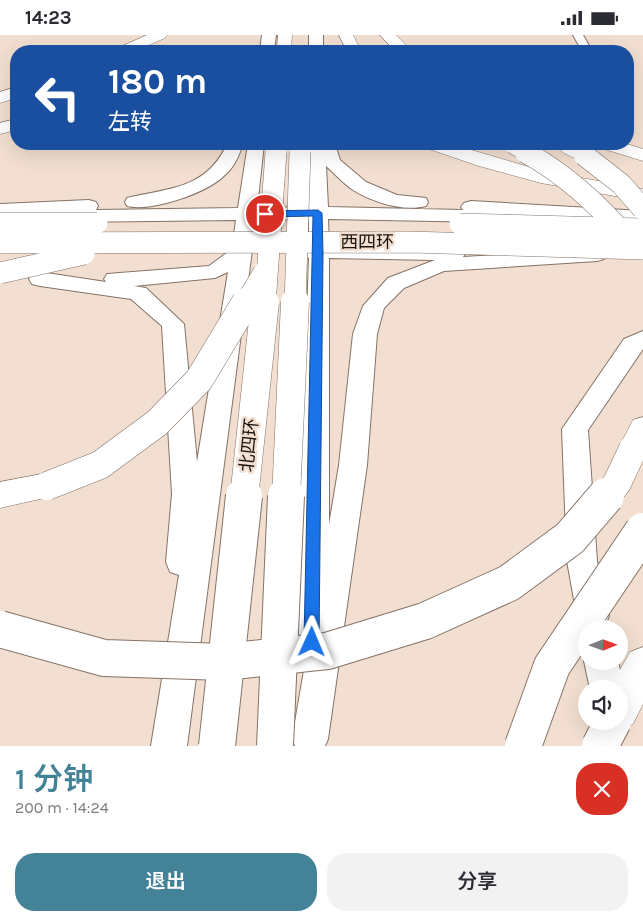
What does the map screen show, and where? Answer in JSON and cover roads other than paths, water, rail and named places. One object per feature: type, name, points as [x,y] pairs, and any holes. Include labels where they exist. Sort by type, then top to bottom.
[{"type":"highway","points":[[137,45],[160,35]]},
{"type":"highway","points":[[386,35],[397,45]]},
{"type":"highway","name":"北四环","points":[[217,746],[269,265],[277,150]]},
{"type":"highway","points":[[275,746],[297,263],[300,150]]},
{"type":"highway","points":[[451,150],[541,177],[643,195]]},
{"type":"highway","points":[[520,150],[568,179],[601,207],[627,238],[643,267]]},
{"type":"highway","points":[[575,150],[621,184],[643,209]]},
{"type":"highway","points":[[627,150],[643,155]]},
{"type":"highway","name":"西四环","points":[[0,223],[412,223],[643,229]]},
{"type":"highway","points":[[0,273],[153,242]]},
{"type":"highway","name":"西四环","points":[[0,243],[409,242],[643,249]]},
{"type":"highway","points":[[0,495],[47,487],[100,465],[157,423],[199,380],[269,265]]},
{"type":"highway","points":[[0,629],[104,658],[224,661],[327,651],[425,621],[509,583],[570,538],[617,483],[643,428]]},
{"type":"highway","points":[[523,746],[552,666],[643,531]]},
{"type":"highway","points":[[628,693],[643,665]]},
{"type":"highway","points":[[600,746],[608,730]]},
{"type":"street","points":[[0,211],[116,205],[165,198],[199,185],[222,171],[232,150]]},
{"type":"street","points":[[168,746],[242,251],[255,150]]},
{"type":"street","points":[[310,743],[319,253],[317,150]]},
{"type":"street","points":[[329,150],[332,162],[360,186],[394,200],[470,207],[643,218]]},
{"type":"street","points":[[0,216],[318,213],[643,218]]},
{"type":"street","points":[[40,279],[145,279],[215,272],[242,251]]},
{"type":"street","points":[[0,253],[242,251],[643,256]]},
{"type":"street","points":[[310,743],[353,465],[365,334],[374,306],[396,283],[440,265],[603,255]]},
{"type":"street","points":[[0,273],[138,293],[173,324],[186,494],[168,746]]},
{"type":"street","points":[[593,620],[582,561],[575,429],[632,345],[643,339]]},
{"type":"street","points":[[615,730],[618,746]]}]
